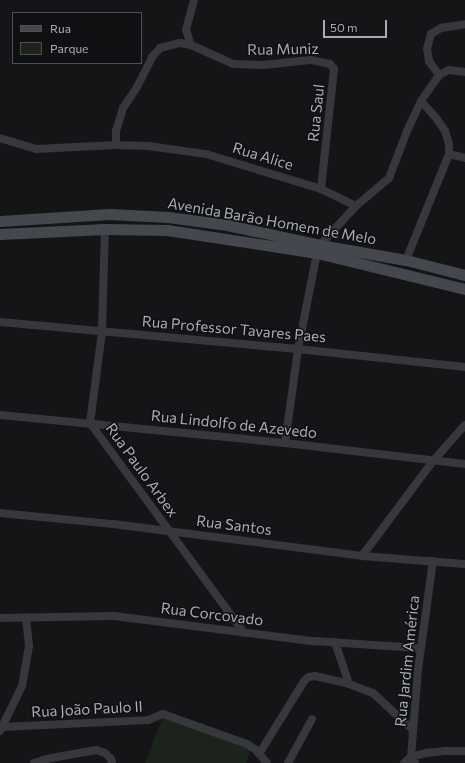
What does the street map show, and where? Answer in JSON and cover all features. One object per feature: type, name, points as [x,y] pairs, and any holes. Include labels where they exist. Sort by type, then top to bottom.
[{"type":"main road","name":"Avenida Barão Homem de Melo","points":[[0,221],[108,214],[168,217],[227,225],[465,289]]},
{"type":"main road","name":"Avenida Barão Homem de Melo","points":[[0,234],[105,229],[167,230],[318,249],[356,252],[406,260],[465,275]]},
{"type":"street","points":[[116,145],[116,131],[123,108],[137,87],[152,57],[160,48],[180,43],[191,45],[186,30],[194,0]]},
{"type":"street","points":[[439,75],[429,61],[427,49],[431,34],[441,28],[465,24]]},
{"type":"street","name":"Rua Muniz","points":[[191,45],[233,64],[263,65],[311,60],[330,64]]},
{"type":"street","name":"Rua Saul","points":[[321,189],[334,77],[334,69],[330,64]]},
{"type":"street","points":[[285,443],[298,349],[318,249],[356,206],[389,178],[407,131],[421,101],[439,75],[449,70],[465,72]]},
{"type":"street","points":[[406,260],[449,154],[449,144],[445,131],[421,101]]},
{"type":"street","name":"Rua Alice","points":[[0,138],[36,149],[116,145],[148,146],[206,154],[321,189],[356,206]]},
{"type":"street","points":[[449,154],[465,158]]},
{"type":"street","name":"Rua Paulo Arbex","points":[[105,229],[102,332],[90,423],[244,633]]},
{"type":"street","name":"Rua Professor Tavares Paes","points":[[0,322],[298,349],[465,367]]},
{"type":"street","name":"Rua Lindolfo de Azevedo","points":[[0,415],[285,443],[465,464]]},
{"type":"street","points":[[362,556],[433,461],[465,425]]},
{"type":"street","name":"Rua Santos","points":[[0,513],[169,531],[362,556],[465,564]]},
{"type":"street","name":"Rua Jardim América","points":[[413,760],[413,730],[420,648],[433,561]]},
{"type":"street","name":"Rua Corcovado","points":[[0,618],[114,616],[244,633],[335,642],[420,648]]},
{"type":"street","points":[[1,730],[22,686],[29,646],[26,617]]},
{"type":"street","points":[[335,642],[349,684]]},
{"type":"street","points":[[259,754],[309,677],[314,676],[349,684],[373,693],[413,730]]},
{"type":"street","name":"Rua João Paulo II","points":[[1,730],[148,720],[163,714],[247,744],[255,749],[266,763]]},
{"type":"street","points":[[288,763],[312,719]]},
{"type":"street","points":[[34,763],[46,759],[96,750],[105,753],[112,759],[112,763]]},
{"type":"street","points":[[404,763],[444,750],[465,751]]},
{"type":"green space","points":[[164,714],[252,747],[246,763],[145,763]]}]
